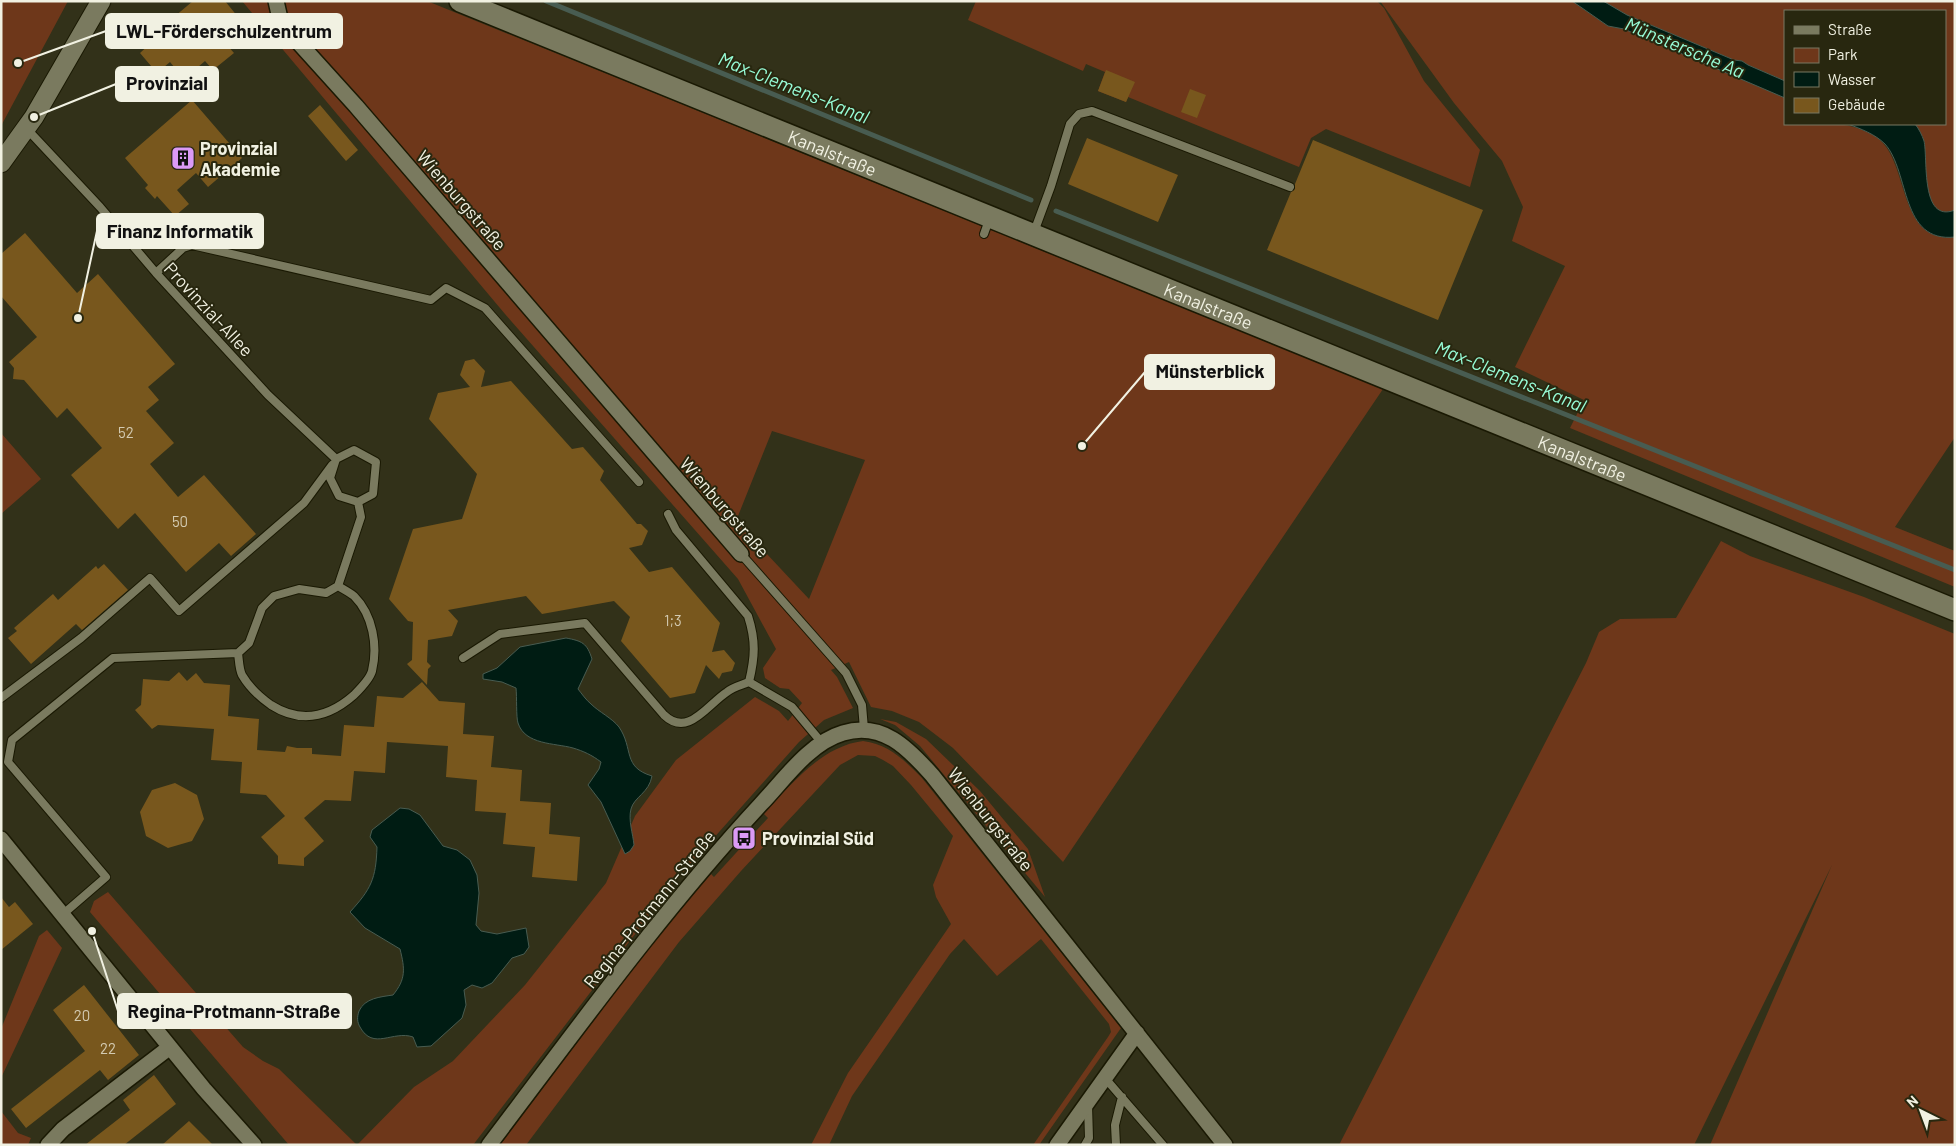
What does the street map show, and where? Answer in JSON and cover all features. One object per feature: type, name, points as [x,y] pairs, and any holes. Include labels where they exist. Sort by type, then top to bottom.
[{"type":"main road","name":"Kanalstraße","points":[[460,1],[987,226],[1033,234],[1955,610]]},
{"type":"street","points":[[1,163],[26,128],[101,1]]},
{"type":"street","name":"Wienburgstraße","points":[[276,1],[282,23],[375,128],[741,554]]},
{"type":"street","name":"Wienburgstraße","points":[[864,729],[880,732],[894,738],[908,749],[926,768],[1225,1145]]},
{"type":"street","name":"Regina-Protmann-Straße","points":[[489,1145],[678,898],[789,774],[822,743],[842,733],[864,729]]},
{"type":"street","points":[[1,839],[225,1114],[254,1145]]},
{"type":"street","points":[[1057,1145],[1137,1033]]},
{"type":"street","points":[[48,1145],[63,1129],[170,1047]]},
{"type":"lane","points":[[1033,234],[1051,186],[1070,124],[1079,114],[1092,111],[1290,187]]},
{"type":"lane","name":"Provinzial-Allee","points":[[26,128],[100,207],[156,273],[268,394],[336,459]]},
{"type":"lane","points":[[156,273],[183,248],[192,245],[431,300],[446,288],[485,308],[639,482]]},
{"type":"lane","points":[[1,698],[81,638],[150,578],[179,611],[304,504],[336,459],[354,450],[376,462],[373,494],[358,502],[339,496],[330,478],[336,459]]},
{"type":"lane","points":[[62,915],[106,877],[8,762],[12,740],[113,658],[238,653],[249,643],[262,608],[274,596],[299,589],[326,593],[338,586],[362,517],[358,502]]},
{"type":"lane","points":[[668,514],[676,530],[748,616],[752,630],[755,657],[749,682]]},
{"type":"lane","name":"Wienburgstraße","points":[[741,554],[846,673],[862,705],[864,729]]},
{"type":"lane","points":[[238,653],[242,674],[261,698],[278,709],[298,716],[320,716],[344,704],[359,690],[372,672],[375,644],[368,617],[354,596],[338,586]]},
{"type":"lane","points":[[463,658],[500,634],[585,622],[664,715],[671,722],[679,724],[691,720],[728,691],[749,682]]},
{"type":"lane","points":[[749,682],[792,708],[822,743]]},
{"type":"lane","points":[[1105,1078],[1163,1145]]},
{"type":"lane","points":[[1116,1145],[1115,1125],[1122,1097]]},
{"type":"lane","points":[[1085,1145],[1089,1138],[1088,1100]]},
{"type":"green space","points":[[1,1],[68,1],[1,126]]},
{"type":"green space","points":[[242,1],[427,1],[1383,389],[1063,862],[953,748],[919,722],[892,711],[871,707],[849,662],[831,670],[837,677],[853,708],[824,720],[799,742],[679,877],[473,1145],[357,1145],[414,1087],[453,1061],[525,985],[606,883],[635,816],[676,760],[755,697],[779,711],[788,721],[802,703],[789,689],[780,688],[765,678],[763,668],[776,649],[738,579],[505,314]],"holes":[[[772,431],[865,460],[809,599],[736,521]]]},
{"type":"green space","points":[[976,1],[1377,1],[1384,8],[1424,81],[1480,150],[1470,187],[1326,129],[1311,138],[1299,167],[1128,97],[1126,102],[1098,91],[1105,72],[1086,64],[1083,71],[968,20]]},
{"type":"green space","points":[[1380,1],[1572,1],[1608,26],[1624,29],[1784,98],[1784,125],[1842,125],[1853,127],[1875,136],[1886,147],[1894,162],[1913,214],[1922,227],[1936,235],[1955,237],[1955,437],[1895,527],[1955,551],[1955,587],[1570,428],[1584,400],[1515,367],[1565,266],[1512,241],[1523,207],[1502,161],[1454,103]]},
{"type":"green space","points":[[1603,1],[1955,1],[1955,210],[1944,212],[1936,208],[1931,199],[1926,174],[1924,141],[1916,125],[1946,125],[1946,10],[1784,10],[1784,81],[1742,61],[1734,60],[1627,15]]},
{"type":"green space","points":[[1,433],[41,479],[1,514]]},
{"type":"green space","points":[[1721,541],[1750,556],[1864,597],[1955,634],[1955,1145],[1710,1145],[1832,865],[1694,1145],[1339,1145],[1586,663],[1599,632],[1620,619],[1676,618]]},
{"type":"green space","points":[[880,719],[896,722],[926,739],[980,791],[1028,849],[1045,897],[920,746],[895,725]]},
{"type":"green space","points":[[863,741],[881,746],[896,754],[922,778],[1121,1028],[1039,1145],[1033,1145],[1111,1032],[1109,1024],[1041,939],[997,976],[964,939],[950,954],[852,1096],[829,1145],[811,1145],[848,1073],[951,924],[936,897],[933,885],[953,836],[893,766],[875,756],[858,755],[840,765],[741,871],[679,942],[526,1145],[500,1145],[657,937],[711,874],[714,877],[768,818],[764,814],[774,802],[796,779],[821,758],[848,744]]},
{"type":"green space","points":[[108,892],[243,1047],[263,1061],[279,1069],[357,1145],[289,1145],[90,912],[94,901]]},
{"type":"green space","points":[[47,930],[62,948],[1,1078],[1,1029],[39,936]]},
{"type":"green space","points":[[1,1111],[18,1133],[31,1138],[28,1145],[1,1145]]},
{"type":"water","name":"Münstersche Aa","points":[[1572,1],[1603,1],[1627,15],[1734,60],[1742,61],[1784,81],[1784,98],[1624,29],[1608,26]]},
{"type":"water","points":[[1850,125],[1916,125],[1924,141],[1926,174],[1931,199],[1936,208],[1944,212],[1955,210],[1955,237],[1937,236],[1924,229],[1915,218],[1893,156],[1881,140]]},
{"type":"water","points":[[566,638],[576,640],[586,646],[592,659],[578,689],[589,702],[619,727],[636,768],[652,776],[648,787],[635,801],[631,809],[630,822],[634,845],[625,854],[601,802],[588,785],[599,769],[601,762],[580,750],[541,742],[527,735],[518,723],[516,688],[502,682],[483,679],[483,674],[497,668],[520,647]]},
{"type":"water","points":[[400,808],[409,809],[420,815],[443,846],[457,850],[470,860],[477,875],[479,893],[476,925],[481,931],[497,934],[526,928],[529,947],[524,954],[512,958],[492,983],[482,988],[472,985],[464,990],[466,1005],[462,1018],[431,1046],[417,1047],[413,1037],[406,1036],[371,1038],[365,1034],[358,1021],[359,1011],[365,1003],[373,999],[393,995],[400,984],[403,974],[400,949],[365,928],[350,912],[368,890],[374,876],[377,847],[370,837],[372,830]]},
{"type":"building","points":[[193,1],[225,1],[247,28],[226,44],[234,53],[213,70],[205,61],[184,79],[170,62],[157,73],[140,53],[152,42],[149,38]]},
{"type":"building","points":[[1106,70],[1135,82],[1126,102],[1098,91]]},
{"type":"building","points":[[1190,89],[1206,95],[1197,118],[1181,112]]},
{"type":"building","name":"Provinzial Akademie","points":[[192,100],[242,158],[208,187],[196,173],[177,190],[189,204],[175,216],[157,196],[155,199],[145,188],[148,185],[125,158]]},
{"type":"building","points":[[320,105],[358,150],[346,161],[308,116]]},
{"type":"building","points":[[1087,138],[1178,175],[1158,222],[1068,184]]},
{"type":"building","points":[[1313,140],[1483,210],[1438,320],[1267,250],[1291,192],[1295,189],[1295,184]]},
{"type":"building","points":[[25,233],[77,293],[98,274],[175,364],[148,387],[159,400],[146,411],[174,443],[150,464],[178,497],[204,475],[256,534],[231,556],[219,543],[186,572],[135,513],[118,529],[71,475],[102,448],[67,408],[57,418],[24,380],[13,379],[14,368],[9,362],[37,337],[1,296],[1,254]]},
{"type":"building","points":[[474,359],[485,371],[481,387],[511,381],[572,449],[583,447],[604,471],[600,480],[637,524],[641,524],[648,531],[642,545],[629,548],[649,572],[672,567],[720,623],[712,652],[724,650],[735,663],[732,671],[722,673],[719,679],[706,665],[695,693],[670,698],[621,641],[630,617],[614,601],[542,614],[526,596],[448,610],[458,621],[452,636],[428,640],[427,662],[431,666],[428,669],[427,685],[407,664],[412,660],[413,622],[408,621],[389,599],[413,529],[462,519],[477,474],[429,419],[438,393],[470,387],[460,375],[465,361]]},
{"type":"building","points":[[104,564],[128,590],[82,630],[76,624],[31,664],[8,638],[17,631],[14,628],[53,594],[58,600],[96,566],[98,569]]},
{"type":"building","points":[[179,672],[187,681],[196,673],[204,683],[230,685],[228,716],[259,719],[257,750],[285,752],[287,746],[312,748],[312,754],[341,756],[344,725],[374,727],[377,696],[403,698],[422,682],[439,701],[465,703],[463,734],[494,736],[491,767],[522,770],[520,801],[551,803],[549,834],[580,837],[577,881],[532,877],[535,847],[503,844],[506,813],[475,811],[477,780],[446,777],[448,746],[387,742],[385,773],[354,771],[351,801],[325,800],[304,818],[324,841],[304,858],[304,866],[278,864],[278,856],[261,837],[285,816],[266,795],[240,793],[242,762],[211,760],[214,729],[158,725],[152,729],[135,710],[141,705],[143,679],[169,681]]},
{"type":"building","points":[[175,783],[197,795],[204,819],[192,841],[168,848],[146,836],[140,812],[152,790]]},
{"type":"building","points":[[1,897],[9,907],[15,902],[33,924],[1,950]]},
{"type":"building","points":[[84,985],[139,1055],[108,1080],[100,1070],[26,1128],[11,1109],[85,1051],[53,1010]]},
{"type":"building","points":[[154,1075],[176,1104],[124,1145],[85,1145],[130,1110],[123,1100]]},
{"type":"building","points":[[189,1121],[213,1145],[162,1145]]},
{"type":"waterway","name":"Max-Clemens-Kanal","points":[[546,1],[1031,200]]},
{"type":"waterway","name":"Max-Clemens-Kanal","points":[[1056,211],[1955,570]]},
{"type":"place","name":"LWL-Förderschulzentrum","points":[[18,63]]},
{"type":"place","name":"Provinzial","points":[[34,117]]},
{"type":"place","name":"Provinzial Akademie","points":[[183,158]]},
{"type":"place","name":"Finanz Informatik","points":[[78,318]]},
{"type":"place","name":"Münsterblick","points":[[1082,446]]},
{"type":"place","name":"Provinzial Süd","points":[[744,838]]},
{"type":"place","name":"Regina-Protmann-Straße","points":[[92,931]]}]
